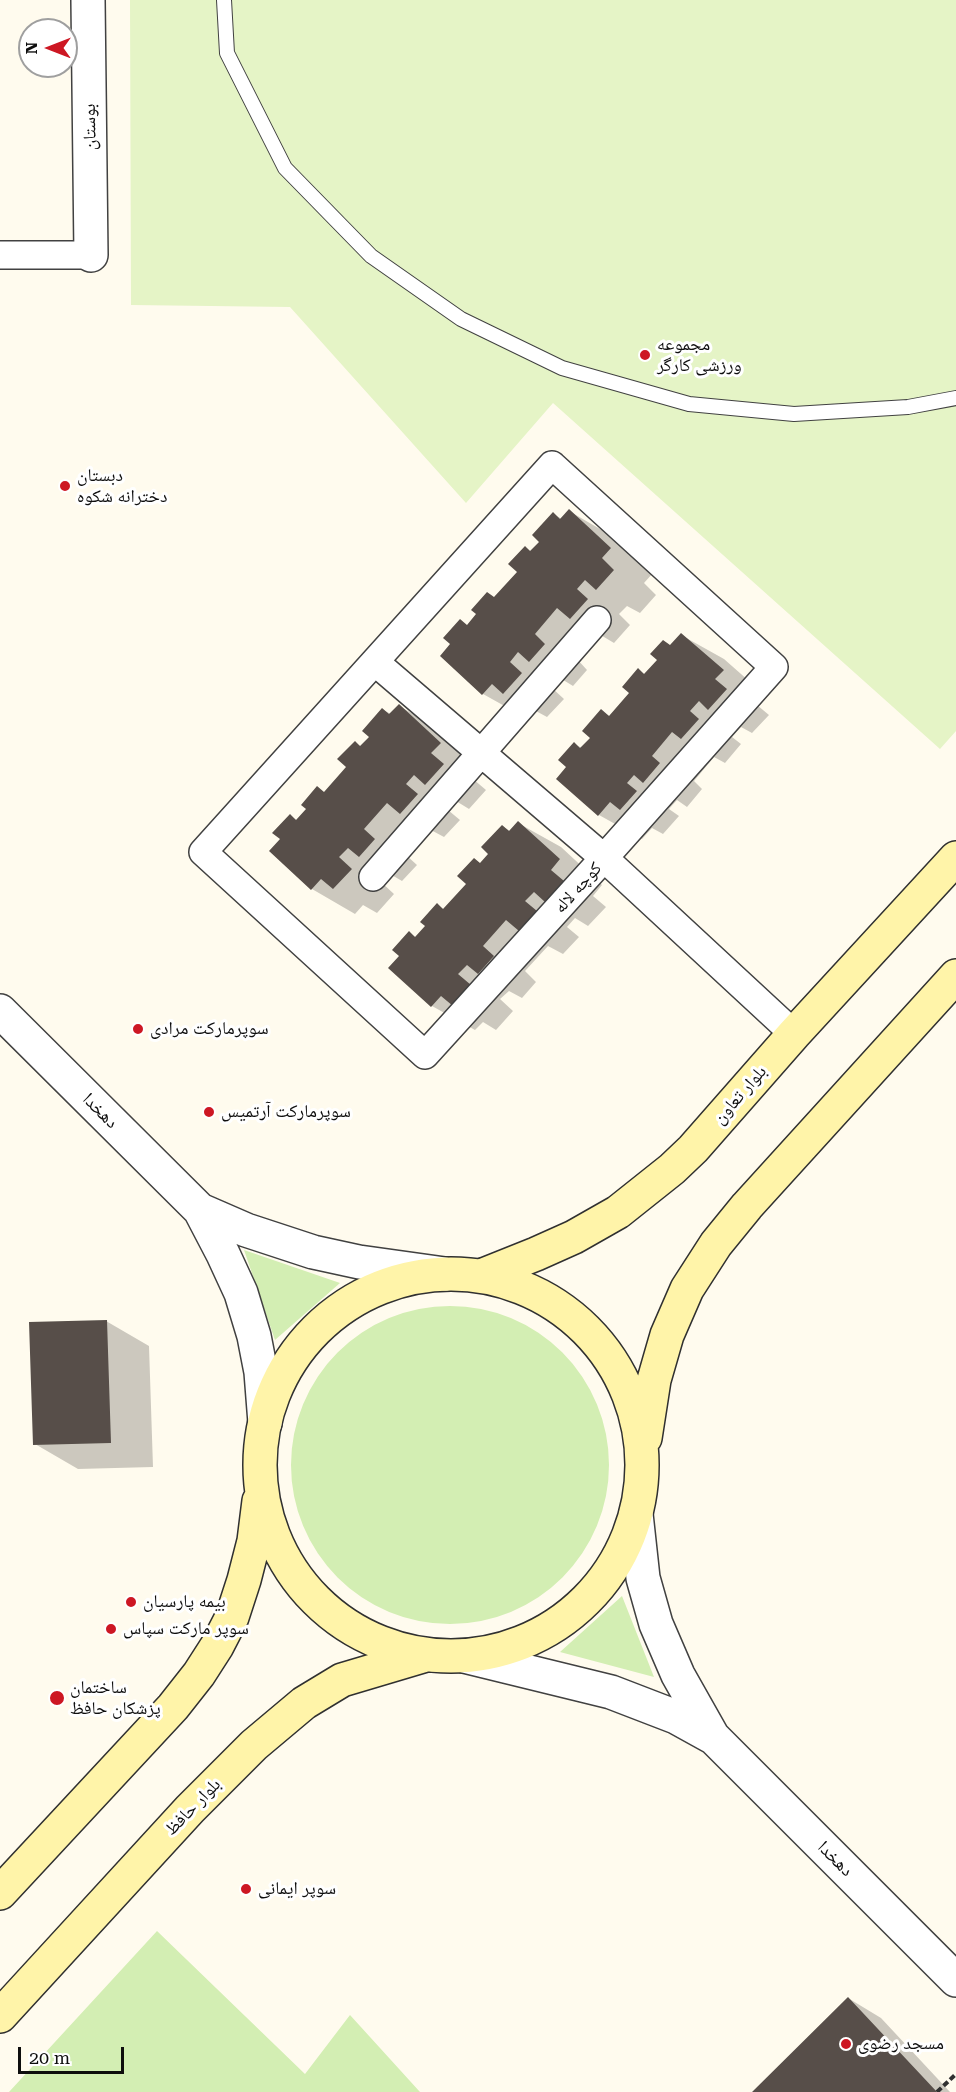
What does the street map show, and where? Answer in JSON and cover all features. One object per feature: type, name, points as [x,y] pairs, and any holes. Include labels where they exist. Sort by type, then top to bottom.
[{"type":"main road","name":"بلوار تعاون","points":[[481,1276],[574,1237],[618,1212],[646,1192],[693,1149],[794,1034],[956,858]]},
{"type":"main road","points":[[261,1481],[265,1507],[283,1556],[297,1578],[313,1598],[346,1625],[376,1642],[426,1655],[464,1656],[490,1653],[515,1646],[540,1635],[569,1616],[600,1585],[616,1563],[627,1539],[636,1514],[641,1486],[642,1457],[654,1380],[667,1335],[687,1289],[747,1206],[956,976]]},
{"type":"main road","points":[[0,1893],[173,1707],[205,1665],[232,1617],[244,1581],[254,1541],[261,1481],[261,1452],[265,1423],[272,1399],[282,1376],[311,1335],[350,1302],[396,1282],[421,1276],[446,1274],[502,1280],[543,1297],[578,1322],[594,1338],[619,1373],[628,1393],[640,1435],[642,1457]]},
{"type":"main road","name":"بلوار حافظ","points":[[0,2016],[190,1809],[254,1745],[304,1703],[342,1680],[426,1655]]},
{"type":"street","name":"بوستان","points":[[88,0],[91,255]]},
{"type":"street","points":[[0,255],[91,255]]},
{"type":"street","points":[[552,465],[774,667],[604,858],[375,662],[552,465]]},
{"type":"street","points":[[373,878],[597,620]]},
{"type":"street","name":"کوچه لاله","points":[[375,662],[203,852],[425,1055],[604,858],[794,1034]]},
{"type":"street","name":"دهخدا","points":[[0,1011],[200,1210]]},
{"type":"street","points":[[200,1210],[246,1230],[313,1252],[359,1262],[446,1274]]},
{"type":"street","points":[[200,1210],[224,1254],[241,1293],[251,1325],[261,1372],[265,1423]]},
{"type":"street","points":[[636,1514],[643,1578],[656,1624],[678,1675],[714,1738]]},
{"type":"street","points":[[464,1656],[611,1692],[676,1717],[714,1738]]},
{"type":"street","name":"دهخدا","points":[[714,1738],[956,1980]]},
{"type":"lane","points":[[224,0],[227,52],[285,168],[371,256],[461,319],[562,368],[689,404],[794,414],[908,408],[956,398]]},
{"type":"path","points":[[937,2092],[956,2074]]},
{"type":"green space","name":"مجموعه ورزشی کارگر","points":[[130,0],[956,0],[956,731],[940,749],[553,403],[466,503],[290,307],[131,305]]},
{"type":"green space","points":[[244,1250],[340,1283],[275,1340]]},
{"type":"green space","points":[[450,1306],[481,1309],[511,1318],[551,1342],[573,1364],[597,1404],[606,1434],[609,1465],[606,1496],[597,1526],[573,1566],[551,1588],[511,1612],[481,1621],[450,1624],[419,1621],[389,1612],[349,1588],[327,1566],[303,1526],[294,1496],[291,1465],[294,1434],[303,1404],[327,1364],[349,1342],[389,1318],[419,1309]]},
{"type":"green space","points":[[622,1596],[654,1677],[560,1652]]},
{"type":"green space","points":[[157,1931],[305,2074],[350,2015],[420,2092],[9,2092]]},
{"type":"building","points":[[569,509],[611,548],[602,558],[614,570],[596,590],[585,580],[577,589],[588,599],[570,619],[557,608],[535,634],[545,644],[529,662],[518,652],[510,662],[522,673],[503,694],[492,684],[482,695],[440,656],[450,644],[443,638],[460,619],[467,625],[476,614],[471,610],[487,592],[494,597],[517,572],[508,564],[525,546],[530,551],[539,542],[532,535],[553,512],[560,519]]},
{"type":"building","points":[[681,633],[724,670],[715,679],[727,689],[708,710],[699,701],[690,711],[699,719],[681,739],[672,732],[652,756],[660,763],[643,783],[634,775],[627,783],[637,791],[620,810],[610,802],[598,816],[556,779],[566,767],[558,760],[574,742],[580,748],[590,738],[582,731],[601,709],[609,716],[629,693],[622,687],[638,668],[644,674],[657,660],[650,654],[663,640],[670,645]]},
{"type":"building","points":[[399,704],[441,743],[431,753],[444,764],[425,785],[414,775],[406,784],[418,794],[400,814],[387,803],[364,829],[375,839],[359,857],[348,848],[339,857],[352,869],[333,889],[321,879],[311,890],[269,851],[280,839],[272,833],[290,814],[296,820],[306,809],[301,805],[317,786],[324,792],[346,767],[337,759],[355,741],[360,746],[369,737],[362,731],[382,708],[389,714]]},
{"type":"building","points":[[518,821],[560,859],[551,870],[564,881],[545,902],[534,892],[525,901],[537,911],[519,931],[506,920],[483,946],[494,956],[478,974],[467,965],[458,974],[471,985],[453,1006],[441,996],[431,1007],[388,968],[399,956],[392,950],[409,931],[415,937],[425,926],[420,922],[437,903],[443,909],[466,884],[457,876],[474,858],[480,863],[488,854],[481,847],[502,825],[509,831]]},
{"type":"building","points":[[107,1320],[111,1443],[33,1445],[29,1322]]},
{"type":"building","name":"مسجد رضوی","points":[[848,1997],[937,2092],[752,2092]]},
{"type":"place","name":"مجموعه ورزشی کارگر","points":[[645,355]]},
{"type":"place","name":"دبستان دخترانه شکوه","points":[[65,486]]},
{"type":"place","name":"سوپرمارکت مرادی","points":[[138,1029]]},
{"type":"place","name":"سوپرمارکت آرتمیس","points":[[209,1112]]},
{"type":"place","name":"بیمه پارسیان","points":[[131,1602]]},
{"type":"place","name":"سوپر مارکت سپاس","points":[[111,1629]]},
{"type":"place","name":"ساختمان پزشکان حافظ","points":[[57,1698]]},
{"type":"place","name":"سوپر ایمانی","points":[[246,1889]]},
{"type":"place","name":"مسجد رضوی","points":[[846,2044]]}]
